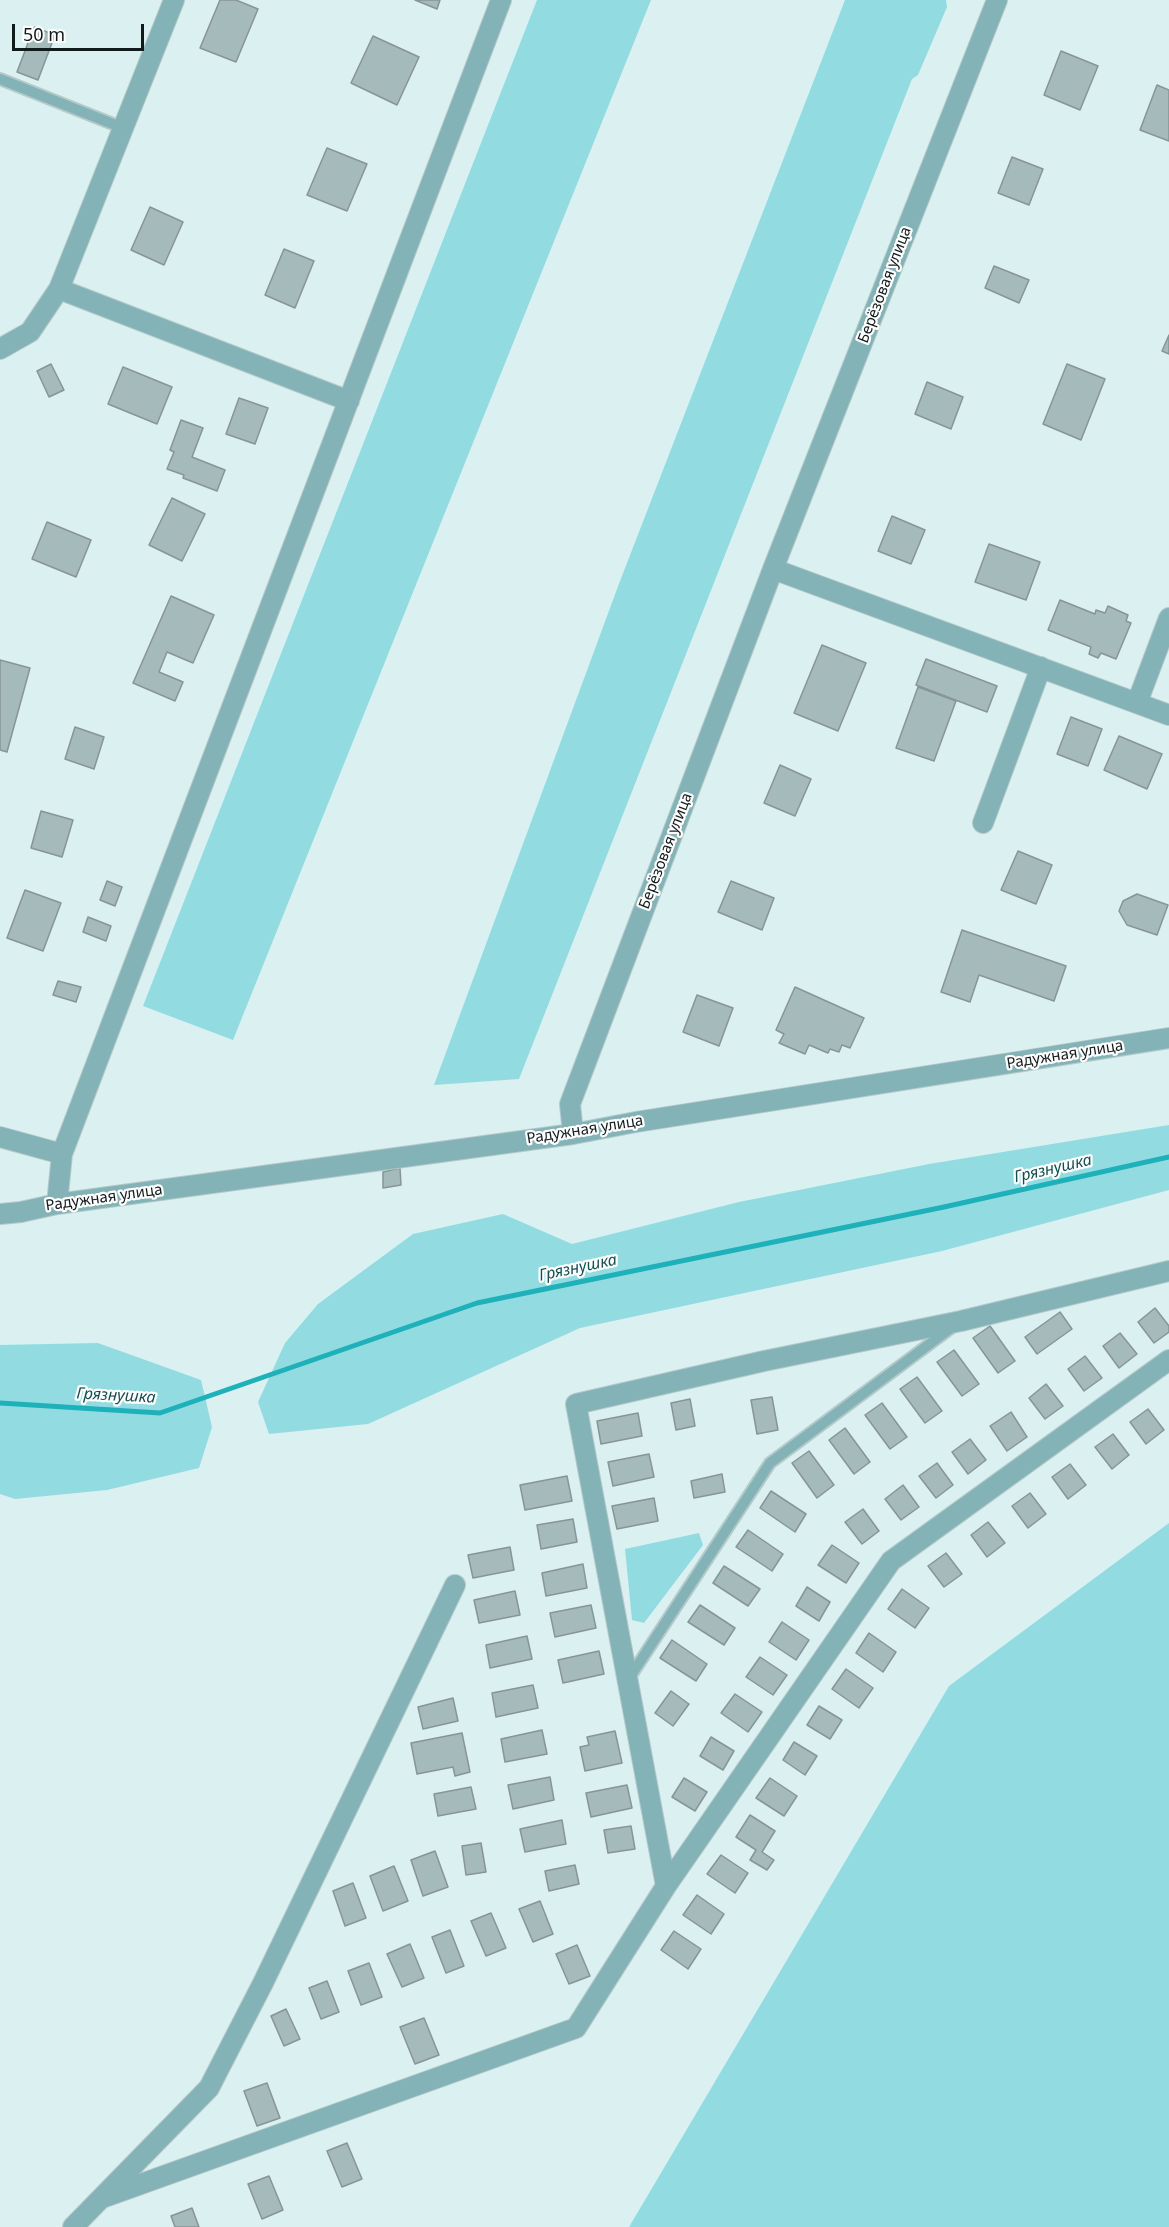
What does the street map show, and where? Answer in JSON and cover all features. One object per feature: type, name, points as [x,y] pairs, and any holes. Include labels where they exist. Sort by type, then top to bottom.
[{"type":"street","points":[[0,349],[30,332],[59,289],[174,0]]},
{"type":"street","points":[[57,1204],[62,1154],[501,0]]},
{"type":"street","name":"Берёзовая улица","points":[[573,1134],[570,1104],[773,569],[997,0]]},
{"type":"street","points":[[59,289],[349,401]]},
{"type":"street","points":[[773,569],[1169,715]]},
{"type":"street","points":[[1137,703],[1169,618]]},
{"type":"street","points":[[984,823],[1041,667]]},
{"type":"street","name":"Радужная улица","points":[[0,1214],[57,1204],[573,1134],[636,1122],[1169,1038]]},
{"type":"street","points":[[0,1137],[62,1154]]},
{"type":"street","points":[[666,1886],[576,1404],[764,1361],[961,1321],[1169,1271]]},
{"type":"street","points":[[102,2198],[576,2028],[666,1886],[891,1561],[1169,1360]]},
{"type":"street","points":[[73,2227],[209,2088],[263,1983],[456,1585]]},
{"type":"lane","points":[[0,79],[123,129]]},
{"type":"lane","points":[[628,1680],[770,1463],[961,1321]]},
{"type":"shaded area","points":[[537,0],[651,0],[233,1040],[143,1006]]},
{"type":"shaded area","points":[[845,0],[946,0],[947,7],[918,75],[912,79],[519,1079],[434,1085],[620,581]]},
{"type":"shaded area","points":[[1169,1125],[1169,1190],[942,1251],[580,1328],[368,1424],[269,1434],[258,1402],[285,1343],[318,1304],[413,1234],[503,1214],[572,1244],[739,1202],[929,1164]]},
{"type":"shaded area","points":[[98,1343],[201,1380],[212,1427],[199,1468],[107,1490],[15,1499],[0,1494],[0,1345]]},
{"type":"shaded area","points":[[1169,1523],[1169,2227],[629,2227],[949,1686]]},
{"type":"shaded area","points":[[699,1533],[703,1545],[644,1623],[632,1620],[625,1549]]},
{"type":"building","points":[[220,0],[236,0],[258,9],[236,62],[200,48]]},
{"type":"building","points":[[415,0],[440,0],[437,9]]},
{"type":"building","points":[[34,27],[55,35],[38,80],[17,72]]},
{"type":"building","points":[[373,36],[419,57],[397,105],[351,83]]},
{"type":"building","points":[[1061,51],[1098,66],[1080,110],[1044,95]]},
{"type":"building","points":[[1157,85],[1169,90],[1169,141],[1140,130]]},
{"type":"building","points":[[327,148],[367,164],[347,211],[307,195]]},
{"type":"building","points":[[1012,157],[1043,169],[1029,205],[998,193]]},
{"type":"building","points":[[150,207],[183,222],[164,265],[131,250]]},
{"type":"building","points":[[284,249],[314,261],[295,308],[265,295]]},
{"type":"building","points":[[994,266],[1029,280],[1019,303],[985,288]]},
{"type":"building","points":[[1169,335],[1169,354],[1162,351]]},
{"type":"building","points":[[51,364],[64,390],[49,397],[37,371]]},
{"type":"building","points":[[1067,364],[1105,379],[1081,440],[1043,424]]},
{"type":"building","points":[[123,367],[172,387],[157,424],[108,404]]},
{"type":"building","points":[[927,382],[963,397],[951,429],[915,414]]},
{"type":"building","points":[[239,398],[268,408],[255,444],[226,434]]},
{"type":"building","points":[[181,420],[203,428],[192,457],[225,470],[217,491],[167,469],[174,452],[170,450]]},
{"type":"building","points":[[172,498],[205,514],[182,561],[149,545]]},
{"type":"building","points":[[892,516],[925,530],[911,564],[878,551]]},
{"type":"building","points":[[47,522],[91,540],[76,577],[32,559]]},
{"type":"building","points":[[989,544],[1040,562],[1026,600],[975,582]]},
{"type":"building","points":[[171,596],[214,615],[193,663],[167,652],[159,672],[183,682],[175,701],[133,683]]},
{"type":"building","points":[[1060,600],[1095,614],[1096,610],[1105,613],[1108,606],[1128,615],[1126,621],[1131,623],[1116,659],[1101,653],[1098,658],[1089,654],[1091,647],[1048,630]]},
{"type":"building","points":[[822,645],[866,663],[838,731],[794,713]]},
{"type":"building","points":[[926,659],[997,686],[987,712],[916,685]]},
{"type":"building","points":[[0,660],[30,668],[7,752],[0,750]]},
{"type":"building","points":[[918,687],[956,701],[934,761],[896,748]]},
{"type":"building","points":[[1071,717],[1102,729],[1088,766],[1057,754]]},
{"type":"building","points":[[75,727],[104,737],[94,769],[65,759]]},
{"type":"building","points":[[1119,736],[1162,754],[1147,789],[1104,770]]},
{"type":"building","points":[[780,765],[811,779],[795,816],[764,803]]},
{"type":"building","points":[[41,811],[73,820],[62,857],[31,848]]},
{"type":"building","points":[[1018,851],[1052,865],[1036,904],[1001,890]]},
{"type":"building","points":[[107,881],[122,887],[115,906],[100,900]]},
{"type":"building","points":[[731,881],[774,898],[762,930],[718,912]]},
{"type":"building","points":[[25,890],[61,903],[43,951],[7,938]]},
{"type":"building","points":[[1137,894],[1168,905],[1157,935],[1127,925],[1119,911],[1123,901]]},
{"type":"building","points":[[88,917],[111,926],[106,941],[83,932]]},
{"type":"building","points":[[962,930],[1066,966],[1054,1001],[979,975],[970,1002],[941,992]]},
{"type":"building","points":[[58,981],[81,987],[76,1002],[53,995]]},
{"type":"building","points":[[795,987],[864,1018],[850,1048],[842,1045],[839,1052],[830,1049],[828,1053],[809,1045],[805,1054],[779,1043],[784,1034],[776,1030]]},
{"type":"building","points":[[697,995],[733,1008],[719,1046],[683,1032]]},
{"type":"building","points":[[400,1168],[401,1185],[383,1188],[383,1172]]},
{"type":"building","points":[[1155,1308],[1169,1326],[1169,1332],[1154,1343],[1138,1322]]},
{"type":"building","points":[[1060,1312],[1072,1329],[1037,1354],[1025,1337]]},
{"type":"building","points":[[990,1326],[1015,1361],[998,1373],[973,1338]]},
{"type":"building","points":[[1120,1333],[1137,1354],[1119,1368],[1103,1346]]},
{"type":"building","points":[[954,1350],[979,1384],[962,1396],[937,1362]]},
{"type":"building","points":[[1085,1356],[1102,1378],[1084,1391],[1068,1369]]},
{"type":"building","points":[[917,1377],[942,1411],[925,1423],[900,1389]]},
{"type":"building","points":[[1046,1384],[1063,1406],[1045,1419],[1029,1398]]},
{"type":"building","points":[[772,1397],[778,1430],[757,1434],[751,1400]]},
{"type":"building","points":[[690,1399],[695,1426],[676,1430],[671,1403]]},
{"type":"building","points":[[882,1403],[907,1437],[890,1449],[865,1415]]},
{"type":"building","points":[[1148,1409],[1164,1430],[1146,1444],[1130,1422]]},
{"type":"building","points":[[1011,1412],[1027,1437],[1007,1451],[990,1426]]},
{"type":"building","points":[[638,1413],[642,1436],[601,1444],[597,1421]]},
{"type":"building","points":[[845,1428],[870,1462],[854,1474],[829,1440]]},
{"type":"building","points":[[1113,1434],[1129,1455],[1112,1469],[1095,1447]]},
{"type":"building","points":[[970,1439],[986,1460],[968,1474],[952,1452]]},
{"type":"building","points":[[809,1451],[834,1485],[817,1498],[792,1463]]},
{"type":"building","points":[[649,1454],[654,1477],[613,1486],[608,1462]]},
{"type":"building","points":[[937,1463],[953,1485],[936,1498],[919,1476]]},
{"type":"building","points":[[1070,1464],[1086,1485],[1068,1499],[1052,1477]]},
{"type":"building","points":[[722,1474],[725,1492],[694,1498],[691,1481]]},
{"type":"building","points":[[567,1476],[572,1501],[525,1510],[520,1485]]},
{"type":"building","points":[[903,1485],[919,1507],[901,1520],[885,1499]]},
{"type":"building","points":[[771,1491],[806,1514],[795,1532],[760,1508]]},
{"type":"building","points":[[1030,1493],[1046,1514],[1028,1528],[1012,1506]]},
{"type":"building","points":[[654,1498],[658,1521],[617,1529],[612,1506]]},
{"type":"building","points":[[863,1509],[879,1531],[862,1544],[845,1522]]},
{"type":"building","points":[[573,1519],[577,1542],[541,1549],[537,1525]]},
{"type":"building","points":[[988,1522],[1005,1543],[987,1557],[971,1535]]},
{"type":"building","points":[[748,1530],[783,1554],[772,1571],[736,1547]]},
{"type":"building","points":[[832,1545],[859,1563],[846,1583],[818,1565]]},
{"type":"building","points":[[510,1547],[514,1570],[473,1578],[468,1555]]},
{"type":"building","points":[[946,1553],[962,1574],[944,1587],[928,1566]]},
{"type":"building","points":[[583,1564],[587,1588],[546,1596],[542,1573]]},
{"type":"building","points":[[724,1566],[760,1589],[748,1606],[713,1583]]},
{"type":"building","points":[[807,1587],[830,1602],[819,1621],[796,1606]]},
{"type":"building","points":[[902,1589],[929,1608],[915,1628],[888,1609]]},
{"type":"building","points":[[515,1591],[520,1615],[479,1623],[474,1600]]},
{"type":"building","points":[[591,1605],[596,1628],[555,1637],[550,1613]]},
{"type":"building","points":[[700,1605],[735,1628],[724,1645],[688,1622]]},
{"type":"building","points":[[782,1622],[809,1640],[796,1660],[769,1642]]},
{"type":"building","points":[[869,1633],[896,1652],[883,1672],[856,1653]]},
{"type":"building","points":[[527,1636],[532,1659],[490,1668],[486,1645]]},
{"type":"building","points":[[672,1640],[707,1664],[696,1681],[660,1658]]},
{"type":"building","points":[[599,1651],[604,1674],[563,1683],[558,1660]]},
{"type":"building","points":[[760,1657],[787,1675],[773,1695],[746,1677]]},
{"type":"building","points":[[846,1669],[873,1688],[859,1708],[832,1689]]},
{"type":"building","points":[[533,1685],[538,1708],[496,1717],[492,1693]]},
{"type":"building","points":[[671,1691],[689,1704],[673,1726],[655,1713]]},
{"type":"building","points":[[735,1694],[762,1712],[748,1732],[721,1713]]},
{"type":"building","points":[[453,1698],[458,1721],[423,1729],[418,1707]]},
{"type":"building","points":[[819,1706],[842,1720],[830,1739],[807,1725]]},
{"type":"building","points":[[542,1730],[547,1754],[505,1762],[501,1739]]},
{"type":"building","points":[[615,1731],[622,1763],[585,1771],[580,1747],[589,1745],[587,1737]]},
{"type":"building","points":[[462,1733],[470,1772],[455,1776],[453,1767],[417,1774],[411,1743]]},
{"type":"building","points":[[711,1737],[734,1751],[723,1770],[700,1756]]},
{"type":"building","points":[[794,1742],[817,1756],[805,1775],[783,1760]]},
{"type":"building","points":[[550,1777],[554,1800],[513,1809],[508,1785]]},
{"type":"building","points":[[684,1778],[707,1792],[695,1811],[672,1797]]},
{"type":"building","points":[[770,1778],[797,1796],[784,1816],[756,1798]]},
{"type":"building","points":[[627,1785],[632,1808],[591,1817],[586,1793]]},
{"type":"building","points":[[471,1787],[476,1809],[438,1816],[434,1794]]},
{"type":"building","points":[[750,1815],[775,1831],[762,1852],[774,1860],[767,1870],[750,1860],[756,1850],[736,1837]]},
{"type":"building","points":[[562,1820],[566,1844],[525,1852],[520,1829]]},
{"type":"building","points":[[631,1826],[635,1849],[608,1853],[604,1830]]},
{"type":"building","points":[[481,1843],[486,1872],[466,1875],[462,1846]]},
{"type":"building","points":[[435,1851],[448,1887],[423,1896],[411,1860]]},
{"type":"building","points":[[721,1855],[748,1873],[735,1893],[707,1874]]},
{"type":"building","points":[[575,1865],[579,1884],[549,1891],[545,1871]]},
{"type":"building","points":[[394,1866],[408,1901],[383,1911],[370,1876]]},
{"type":"building","points":[[353,1883],[366,1918],[345,1926],[333,1891]]},
{"type":"building","points":[[697,1895],[724,1914],[711,1934],[683,1915]]},
{"type":"building","points":[[540,1901],[553,1934],[533,1942],[519,1909]]},
{"type":"building","points":[[491,1913],[506,1948],[486,1956],[471,1921]]},
{"type":"building","points":[[450,1930],[464,1966],[446,1973],[432,1937]]},
{"type":"building","points":[[674,1931],[701,1949],[688,1969],[661,1950]]},
{"type":"building","points":[[410,1944],[424,1978],[402,1987],[387,1954]]},
{"type":"building","points":[[577,1945],[590,1976],[569,1984],[556,1954]]},
{"type":"building","points":[[369,1963],[382,1997],[361,2005],[348,1971]]},
{"type":"building","points":[[327,1981],[339,2012],[321,2019],[309,1988]]},
{"type":"building","points":[[286,2009],[300,2039],[284,2046],[271,2016]]},
{"type":"building","points":[[424,2018],[439,2055],[415,2064],[400,2027]]},
{"type":"building","points":[[267,2083],[280,2118],[257,2126],[244,2091]]},
{"type":"building","points":[[347,2143],[362,2179],[342,2187],[327,2151]]},
{"type":"building","points":[[269,2176],[283,2210],[262,2219],[248,2184]]},
{"type":"building","points":[[192,2208],[199,2227],[175,2227],[171,2216]]},
{"type":"waterway","name":"Грязнушка","points":[[0,1403],[160,1413],[477,1303],[944,1207],[1169,1157]]}]
